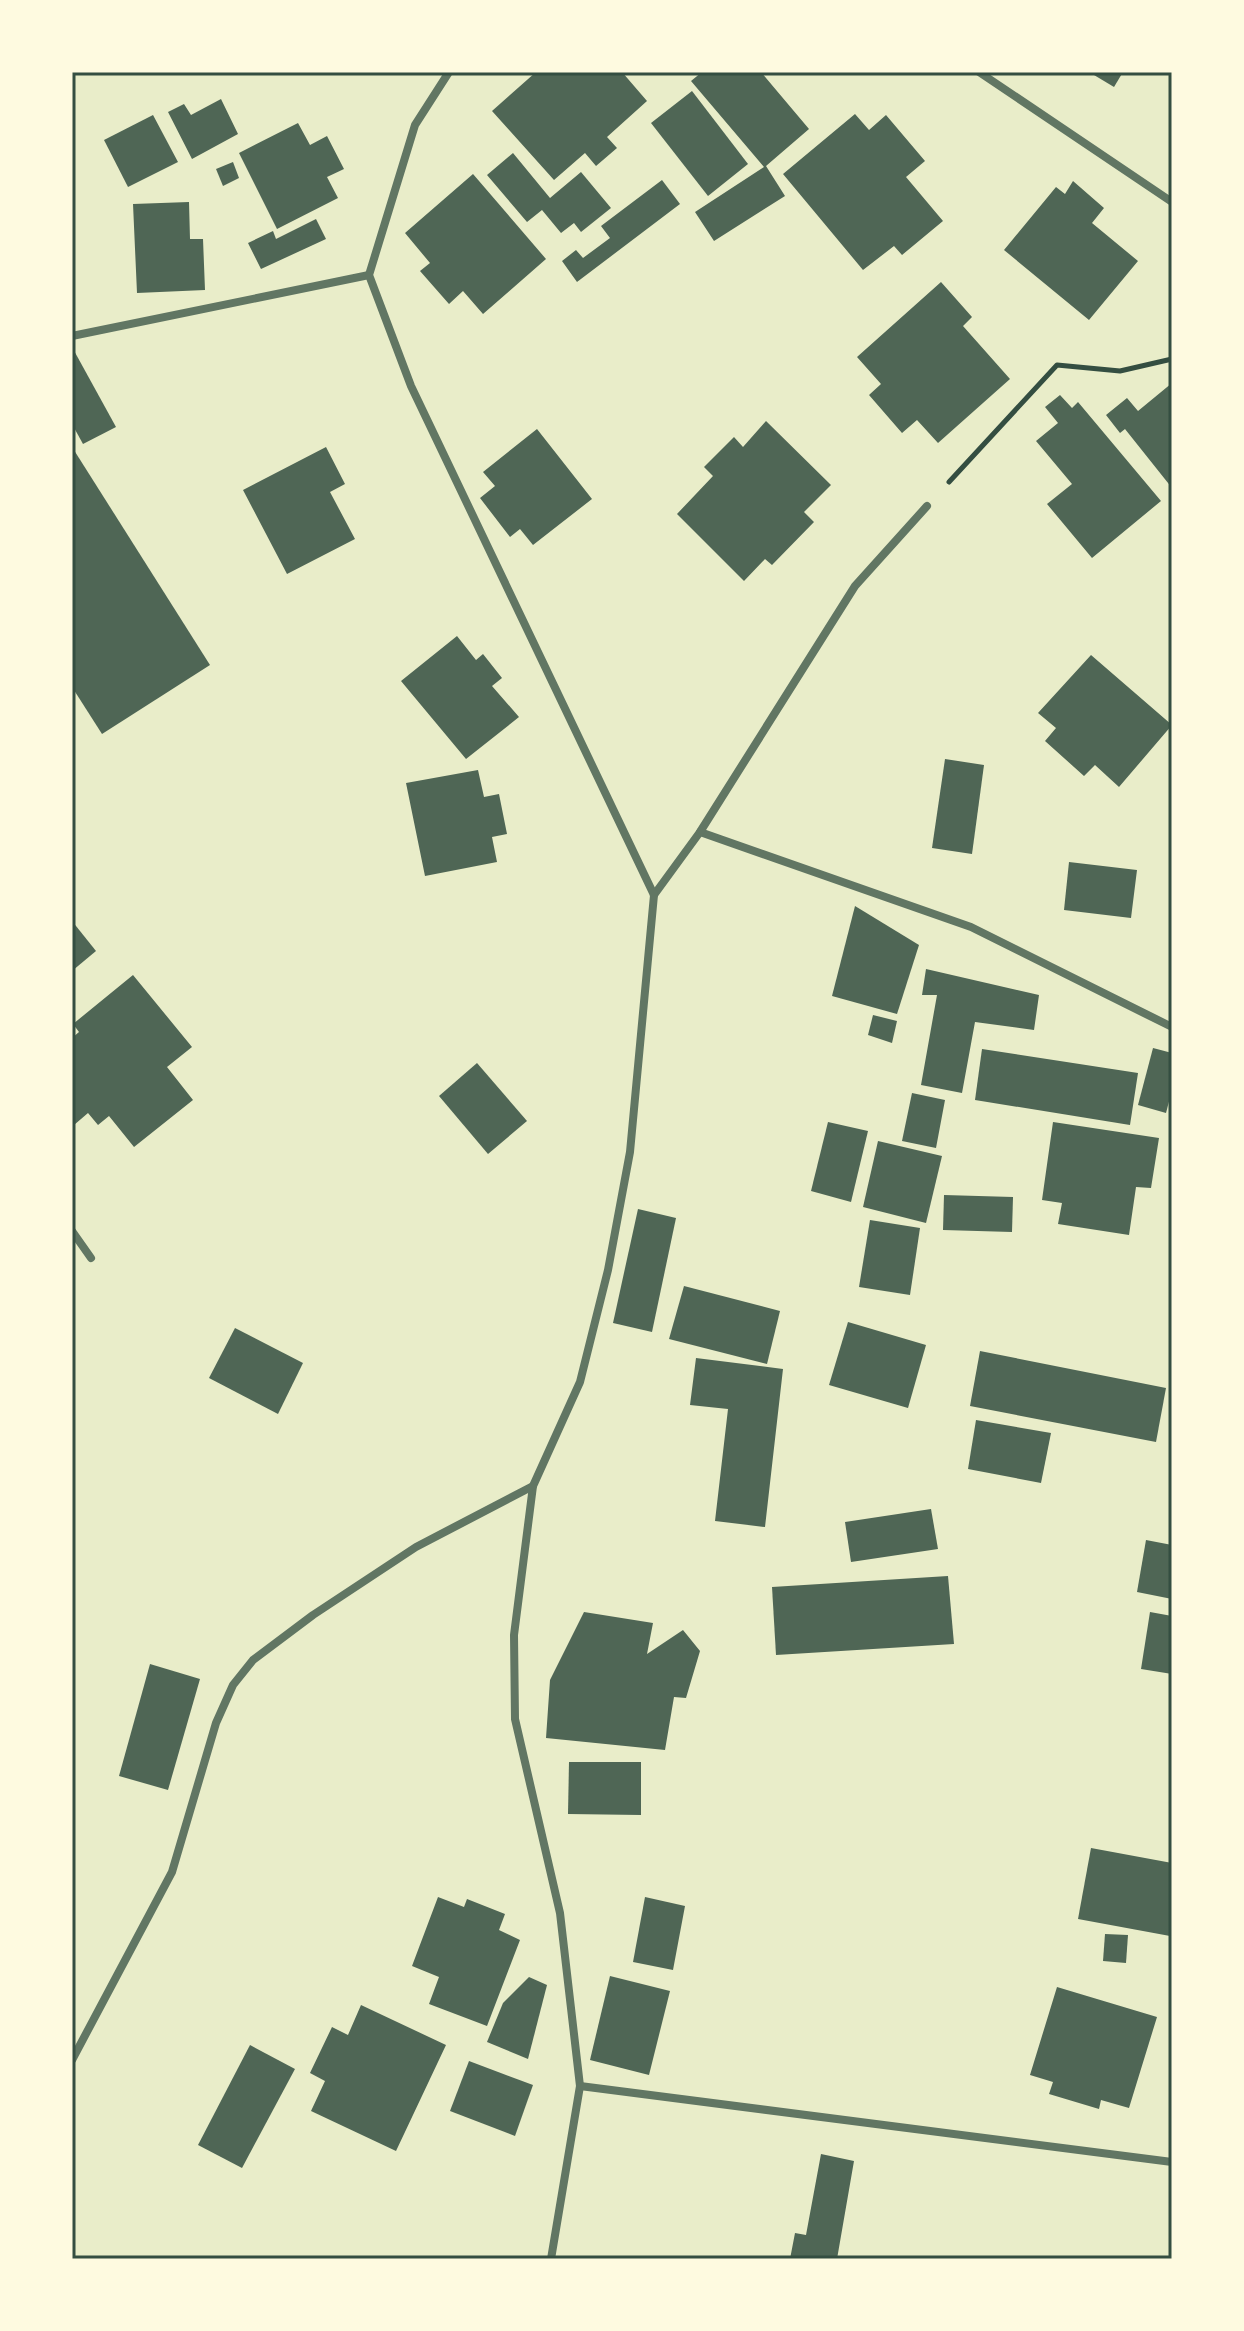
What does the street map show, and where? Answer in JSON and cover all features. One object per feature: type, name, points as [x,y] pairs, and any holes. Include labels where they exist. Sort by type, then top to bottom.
[{"type":"street","points":[[449,72],[415,125],[369,275],[411,386],[654,895]]},
{"type":"street","points":[[979,72],[1172,202]]},
{"type":"street","points":[[72,336],[369,275]]},
{"type":"street","points":[[551,2259],[580,2086],[560,1913],[515,1719],[514,1635],[533,1486],[580,1382],[608,1270],[630,1152],[654,895],[700,832],[855,586],[927,506]]},
{"type":"street","points":[[700,832],[971,927],[1172,1027]]},
{"type":"street","points":[[72,1231],[91,1258]]},
{"type":"street","points":[[72,2060],[172,1872],[216,1723],[233,1685],[253,1660],[403,1555],[533,1486]]},
{"type":"street","points":[[580,2086],[1172,2162]]},
{"type":"path","points":[[927,506],[1057,365],[1120,371],[1172,359]]},
{"type":"building","points":[[536,72],[622,72],[647,101],[607,137],[617,148],[596,166],[585,153],[554,180],[492,111]]},
{"type":"building","points":[[702,72],[761,72],[809,129],[766,166],[785,196],[714,241],[695,212],[764,167],[691,81]]},
{"type":"building","points":[[1089,72],[1123,72],[1114,87]]},
{"type":"building","points":[[692,91],[748,164],[708,196],[651,123]]},
{"type":"building","points":[[221,99],[238,134],[192,159],[168,112],[184,104],[191,115]]},
{"type":"building","points":[[855,114],[869,130],[886,115],[925,161],[906,177],[943,221],[902,255],[894,246],[863,270],[783,174]]},
{"type":"building","points":[[153,115],[178,162],[128,187],[104,140]]},
{"type":"building","points":[[298,123],[310,145],[327,136],[344,169],[327,177],[338,198],[277,229],[239,153]]},
{"type":"building","points":[[513,153],[550,198],[581,172],[611,208],[581,232],[574,223],[561,233],[542,210],[527,222],[487,175]]},
{"type":"building","points":[[233,162],[239,178],[223,186],[216,169]]},
{"type":"building","points":[[473,174],[546,259],[483,314],[463,291],[449,304],[420,271],[430,263],[405,233]]},
{"type":"building","points":[[662,180],[680,204],[577,282],[562,261],[576,250],[583,258],[610,238],[601,226]]},
{"type":"building","points":[[1073,181],[1104,208],[1092,223],[1138,261],[1089,320],[1004,250],[1056,187],[1065,194]]},
{"type":"building","points":[[189,202],[190,239],[203,239],[205,290],[137,293],[133,204]]},
{"type":"building","points":[[316,219],[326,239],[261,269],[248,243],[273,231],[276,239]]},
{"type":"building","points":[[941,282],[972,317],[963,326],[1010,379],[938,443],[917,420],[902,433],[869,395],[881,384],[857,357]]},
{"type":"building","points":[[72,347],[116,427],[83,444],[72,424]]},
{"type":"building","points":[[1172,383],[1172,488],[1125,429],[1120,433],[1106,415],[1127,398],[1138,411]]},
{"type":"building","points":[[1060,395],[1072,408],[1078,402],[1161,501],[1092,558],[1047,504],[1072,484],[1036,441],[1058,423],[1045,407]]},
{"type":"building","points":[[766,421],[831,485],[804,512],[814,522],[772,565],[765,559],[744,581],[677,514],[713,476],[704,467],[734,437],[743,447]]},
{"type":"building","points":[[537,429],[592,499],[533,545],[520,529],[510,537],[480,498],[495,486],[483,472]]},
{"type":"building","points":[[72,447],[210,665],[102,734],[72,687]]},
{"type":"building","points":[[326,447],[345,484],[330,492],[355,539],[287,574],[243,490]]},
{"type":"building","points":[[457,636],[476,660],[483,654],[502,678],[492,686],[519,717],[466,759],[401,681]]},
{"type":"building","points":[[1091,655],[1172,725],[1119,787],[1095,765],[1084,776],[1045,741],[1056,728],[1038,713]]},
{"type":"building","points":[[945,759],[984,765],[972,854],[932,848]]},
{"type":"building","points":[[478,770],[484,797],[499,794],[507,834],[492,837],[497,862],[425,876],[406,783]]},
{"type":"building","points":[[1069,862],[1137,870],[1131,918],[1064,910]]},
{"type":"building","points":[[855,906],[919,945],[897,1014],[832,996]]},
{"type":"building","points":[[72,921],[96,951],[72,971]]},
{"type":"building","points":[[926,969],[1039,995],[1034,1030],[975,1022],[962,1093],[921,1085],[937,995],[922,995]]},
{"type":"building","points":[[133,975],[192,1047],[167,1067],[193,1100],[134,1147],[109,1116],[98,1125],[88,1113],[74,1125],[72,1122],[72,1038],[79,1032],[73,1024]]},
{"type":"building","points":[[873,1015],[897,1021],[892,1043],[868,1035]]},
{"type":"building","points":[[1153,1048],[1172,1053],[1172,1090],[1166,1113],[1138,1105]]},
{"type":"building","points":[[982,1049],[1138,1073],[1130,1125],[975,1100]]},
{"type":"building","points":[[477,1063],[527,1121],[488,1154],[439,1096]]},
{"type":"building","points":[[912,1093],[945,1100],[936,1148],[902,1141]]},
{"type":"building","points":[[828,1122],[868,1131],[851,1202],[811,1191]]},
{"type":"building","points":[[1053,1122],[1159,1138],[1151,1188],[1136,1187],[1129,1235],[1058,1224],[1062,1203],[1042,1200]]},
{"type":"building","points":[[878,1141],[942,1156],[926,1223],[863,1207]]},
{"type":"building","points":[[944,1195],[1013,1197],[1012,1232],[943,1230]]},
{"type":"building","points":[[638,1209],[676,1218],[652,1332],[613,1323]]},
{"type":"building","points":[[870,1220],[920,1228],[910,1295],[859,1287]]},
{"type":"building","points":[[684,1286],[780,1311],[767,1364],[669,1339]]},
{"type":"building","points":[[848,1322],[926,1345],[908,1408],[829,1385]]},
{"type":"building","points":[[235,1328],[303,1363],[278,1414],[209,1378]]},
{"type":"building","points":[[980,1351],[1166,1388],[1156,1442],[970,1406]]},
{"type":"building","points":[[696,1358],[783,1369],[765,1527],[715,1521],[728,1409],[690,1405]]},
{"type":"building","points":[[976,1420],[1051,1433],[1041,1483],[968,1469]]},
{"type":"building","points":[[931,1509],[938,1549],[851,1562],[845,1522]]},
{"type":"building","points":[[1146,1540],[1172,1545],[1172,1599],[1137,1592]]},
{"type":"building","points":[[948,1576],[954,1644],[776,1655],[772,1587]]},
{"type":"building","points":[[584,1612],[653,1623],[647,1654],[683,1630],[700,1651],[686,1698],[674,1697],[665,1750],[546,1738],[550,1680]]},
{"type":"building","points":[[1150,1612],[1172,1616],[1172,1674],[1141,1669]]},
{"type":"building","points":[[150,1664],[200,1679],[168,1790],[119,1776]]},
{"type":"building","points":[[569,1762],[641,1762],[641,1815],[568,1814]]},
{"type":"building","points":[[1091,1848],[1172,1863],[1170,1936],[1078,1919]]},
{"type":"building","points":[[438,1897],[464,1907],[467,1899],[505,1914],[499,1930],[520,1940],[487,2026],[429,2004],[439,1977],[412,1966]]},
{"type":"building","points":[[645,1897],[685,1906],[673,1970],[633,1962]]},
{"type":"building","points":[[1105,1934],[1128,1935],[1126,1963],[1103,1961]]},
{"type":"building","points":[[610,1976],[670,1991],[649,2075],[590,2060]]},
{"type":"building","points":[[529,1977],[547,1985],[528,2059],[487,2042],[503,2003]]},
{"type":"building","points":[[1057,1987],[1157,2017],[1129,2108],[1101,2100],[1099,2109],[1049,2094],[1053,2082],[1030,2075]]},
{"type":"building","points":[[361,2005],[446,2045],[396,2151],[311,2111],[325,2081],[310,2073],[332,2027],[348,2035]]},
{"type":"building","points":[[250,2045],[295,2069],[242,2168],[198,2145]]},
{"type":"building","points":[[469,2061],[533,2085],[515,2136],[450,2111]]},
{"type":"building","points":[[821,2154],[854,2161],[837,2259],[790,2259],[795,2233],[806,2235]]}]
